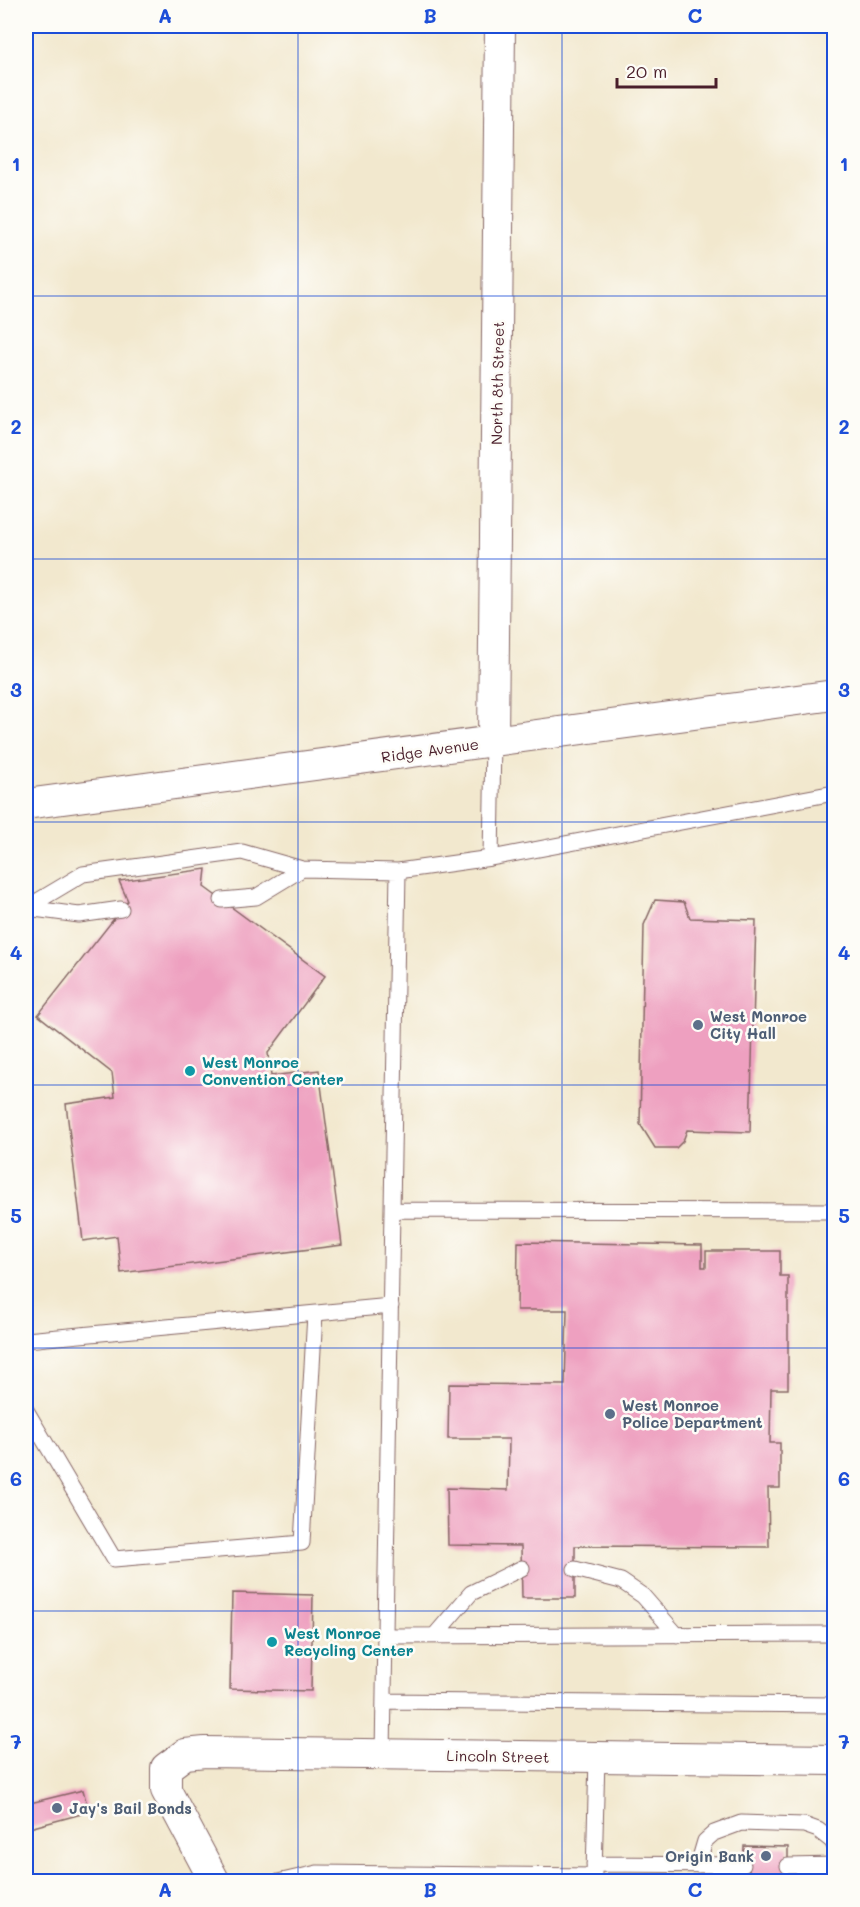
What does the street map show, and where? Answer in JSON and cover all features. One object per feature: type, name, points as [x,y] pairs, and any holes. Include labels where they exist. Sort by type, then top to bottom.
[{"type":"street","name":"North 8th Street","points":[[494,741],[500,26]]},
{"type":"street","name":"Ridge Avenue","points":[[26,804],[834,694]]},
{"type":"street","name":"Lincoln Street","points":[[215,1881],[166,1790],[166,1768],[185,1754],[205,1752],[834,1760]]},
{"type":"lane","points":[[491,858],[494,741]]},
{"type":"lane","points":[[26,908],[83,874],[242,852],[302,869],[398,871],[491,858],[834,793]]},
{"type":"lane","points":[[222,900],[256,897],[302,869]]},
{"type":"lane","points":[[383,1754],[387,1636],[398,871]]},
{"type":"lane","points":[[26,908],[79,915],[121,909]]},
{"type":"lane","points":[[392,1210],[834,1211]]},
{"type":"lane","points":[[26,1340],[391,1306]]},
{"type":"lane","points":[[26,1410],[114,1559],[302,1542],[315,1314]]},
{"type":"lane","points":[[435,1635],[471,1593],[522,1569]]},
{"type":"lane","points":[[575,1569],[621,1581],[643,1596],[677,1635]]},
{"type":"lane","points":[[387,1636],[834,1634]]},
{"type":"lane","points":[[385,1701],[834,1705]]},
{"type":"lane","points":[[594,1874],[597,1757]]},
{"type":"lane","points":[[698,1865],[705,1841],[714,1833],[741,1823],[804,1825],[818,1830],[834,1845]]},
{"type":"lane","points":[[278,1881],[317,1873],[378,1878],[499,1878],[594,1874],[698,1865],[743,1865]]},
{"type":"lane","points":[[788,1866],[834,1865]]},
{"type":"building","name":"West Monroe Convention Center","points":[[206,869],[204,887],[325,976],[268,1053],[271,1076],[319,1070],[342,1245],[121,1273],[117,1236],[83,1241],[66,1104],[115,1097],[112,1073],[38,1015],[128,901],[119,881]]},
{"type":"building","name":"West Monroe City Hall","points":[[655,900],[684,902],[690,918],[756,920],[750,1132],[687,1130],[683,1141],[676,1148],[655,1148],[640,1124],[644,925]]},
{"type":"building","name":"West Monroe Police Department","points":[[518,1242],[702,1245],[702,1267],[706,1267],[706,1251],[780,1251],[780,1276],[788,1276],[788,1389],[771,1389],[770,1443],[780,1443],[780,1488],[768,1488],[769,1547],[575,1546],[575,1598],[522,1598],[521,1546],[448,1545],[447,1488],[508,1490],[509,1439],[448,1439],[449,1384],[565,1385],[567,1310],[517,1310]]},
{"type":"building","name":"West Monroe Recycling Center","points":[[232,1593],[313,1595],[311,1691],[230,1689]]},
{"type":"building","name":"Jay's Bail Bonds","points":[[83,1790],[89,1812],[26,1829],[26,1804]]},
{"type":"building","name":"Origin Bank","points":[[744,1846],[788,1847],[788,1882],[743,1882]]},
{"type":"place","name":"West Monroe City Hall","points":[[698,1025]]},
{"type":"place","name":"West Monroe Convention Center","points":[[190,1071]]},
{"type":"place","name":"West Monroe Police Department","points":[[610,1414]]},
{"type":"place","name":"West Monroe Recycling Center","points":[[272,1642]]},
{"type":"place","name":"Jay's Bail Bonds","points":[[57,1808]]},
{"type":"place","name":"Origin Bank","points":[[766,1856]]}]
